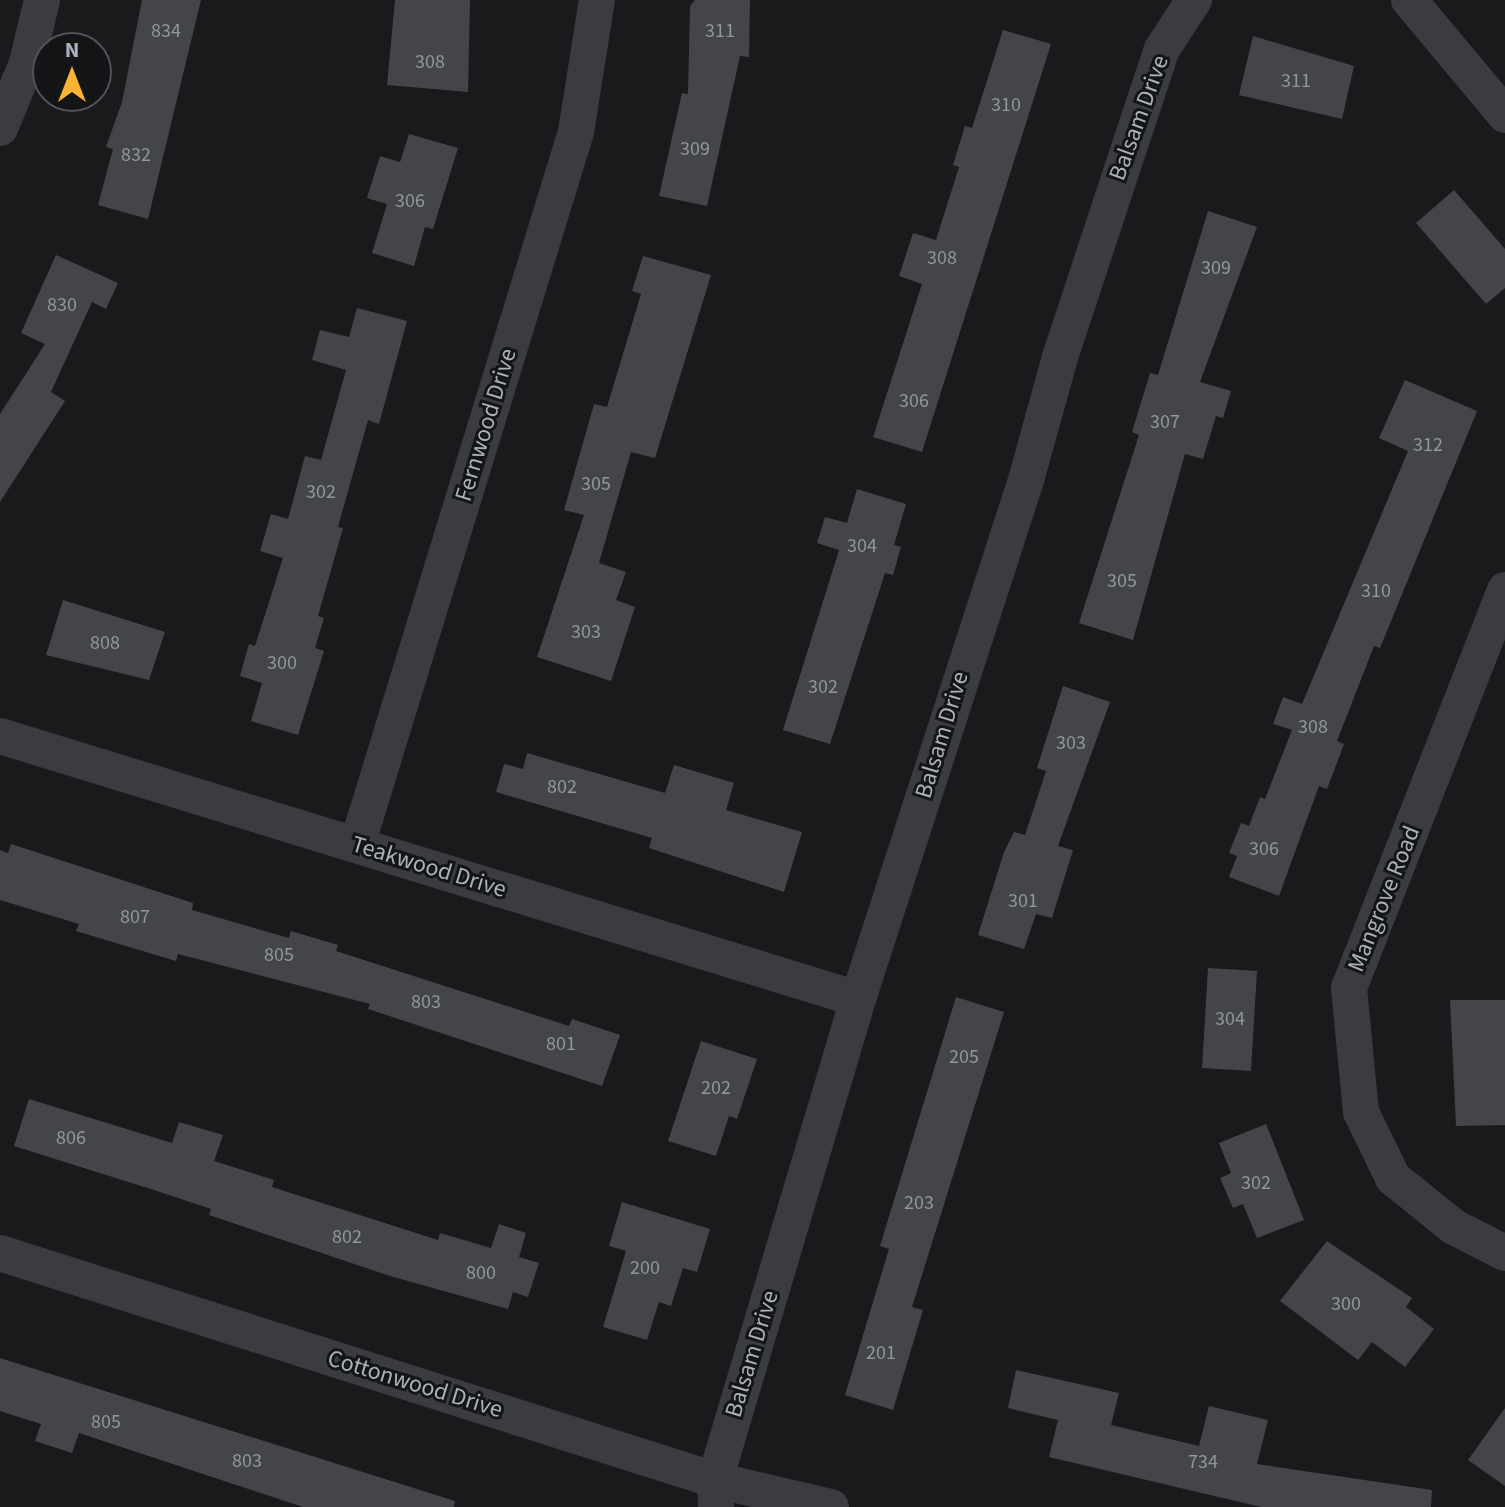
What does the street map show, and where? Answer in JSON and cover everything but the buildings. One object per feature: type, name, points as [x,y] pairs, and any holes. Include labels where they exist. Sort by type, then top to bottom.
[{"type":"street","points":[[0,128],[27,63],[42,0]]},
{"type":"street","name":"Fernwood Drive","points":[[357,845],[576,132],[597,0]]},
{"type":"street","name":"Balsam Drive","points":[[690,1507],[715,1493],[858,999],[1112,194],[1162,49],[1194,0]]},
{"type":"street","points":[[1409,0],[1505,115]]},
{"type":"street","name":"Mangrove Road","points":[[1505,590],[1349,988],[1361,1112],[1393,1178],[1454,1227],[1505,1253]]},
{"type":"street","name":"Teakwood Drive","points":[[0,736],[858,999]]},
{"type":"street","name":"Cottonwood Drive","points":[[0,1253],[715,1493],[831,1507]]}]
